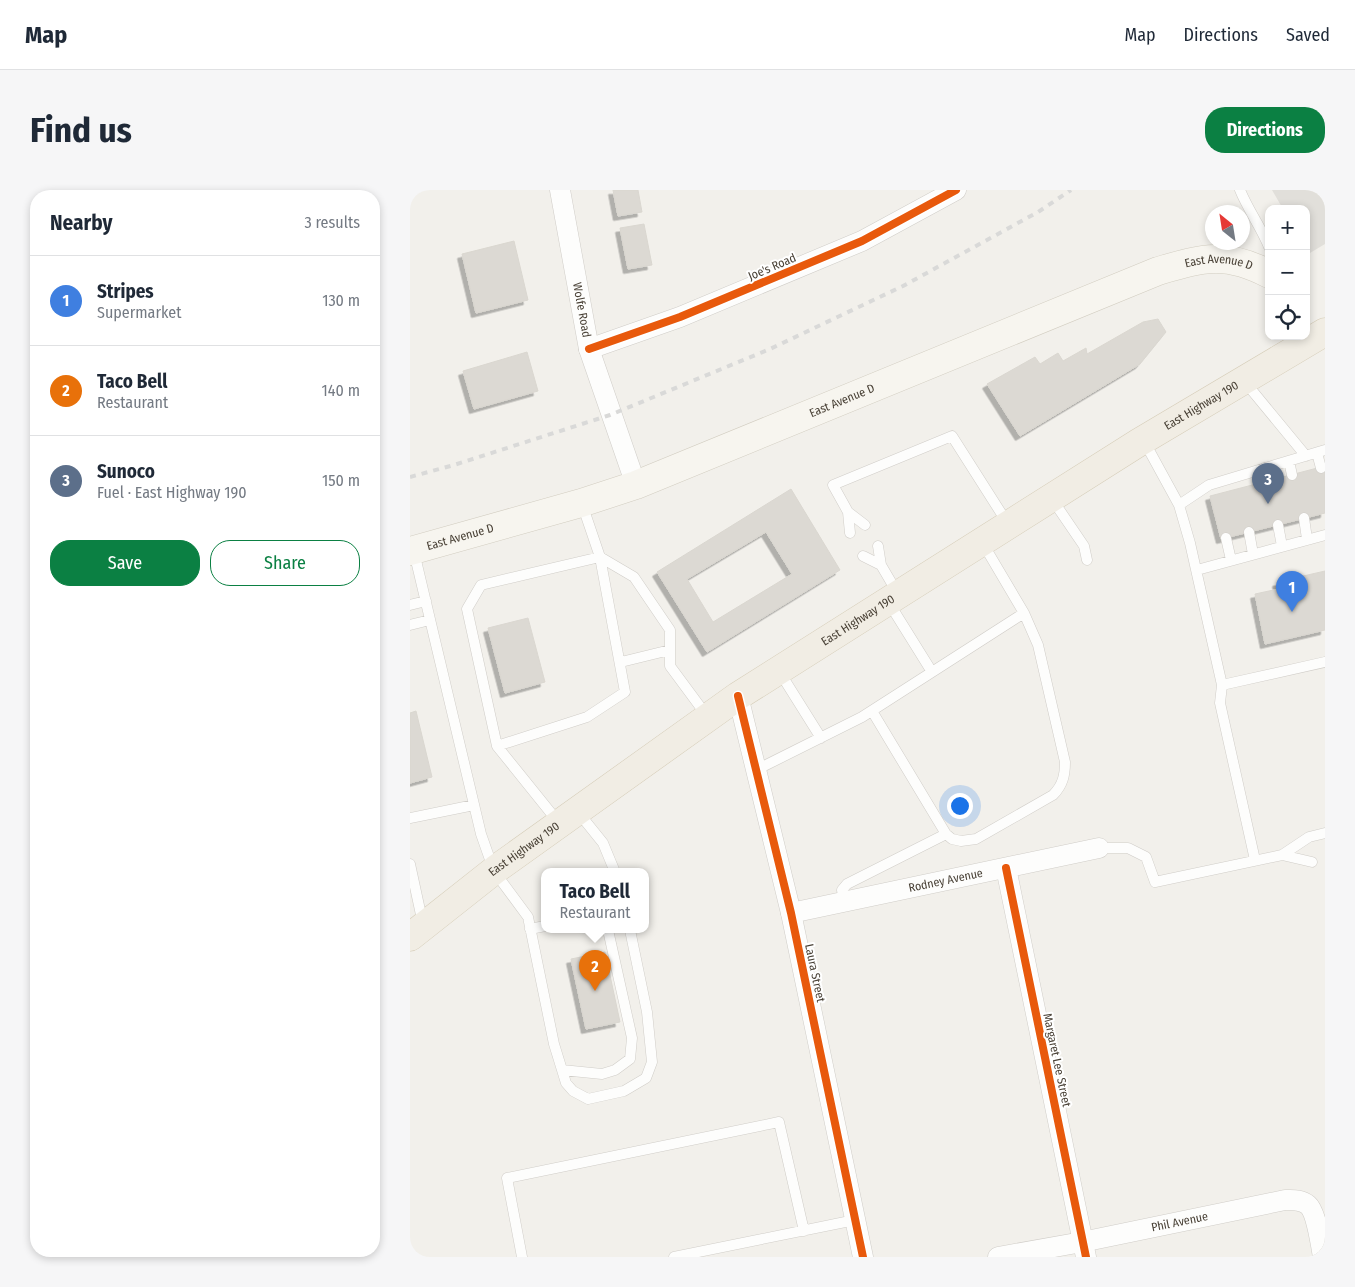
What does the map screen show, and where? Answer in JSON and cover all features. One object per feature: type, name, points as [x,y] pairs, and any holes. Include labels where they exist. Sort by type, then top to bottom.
[{"type":"main road","name":"East Avenue D","points":[[412,551],[581,503],[636,485],[1158,271],[1216,254],[1219,258],[1246,263],[1265,271]]},
{"type":"main road","name":"East Highway 190","points":[[417,932],[494,871],[738,696],[1143,440],[1244,381],[1316,331]]},
{"type":"street","name":"Wolfe Road","points":[[560,190],[589,349],[610,415],[636,485]]},
{"type":"street","name":"Joe's Road","points":[[589,349],[680,317],[854,244],[956,190]]},
{"type":"street","name":"Laura Street","points":[[738,696],[792,914],[863,1257]]},
{"type":"street","name":"Rodney Avenue","points":[[792,914],[1099,848]]},
{"type":"street","name":"Margaret Lee Street","points":[[1006,868],[1084,1249]]},
{"type":"street","name":"Phil Avenue","points":[[998,1257],[1084,1249],[1285,1200],[1300,1200],[1309,1205],[1314,1217],[1323,1257]]},
{"type":"lane","points":[[1240,190],[1243,205]]},
{"type":"lane","points":[[1250,216],[1260,226],[1265,238]]},
{"type":"lane","points":[[1244,381],[1306,456]]},
{"type":"lane","points":[[865,525],[848,512],[833,485],[952,436],[1009,525]]},
{"type":"lane","points":[[1143,440],[1179,505],[1197,570],[1222,685],[1220,704],[1256,860]]},
{"type":"lane","points":[[1179,505],[1213,484],[1321,452],[1321,468]]},
{"type":"lane","points":[[1289,461],[1292,475]]},
{"type":"lane","points":[[1264,468],[1268,481]]},
{"type":"lane","points":[[1236,477],[1239,488]]},
{"type":"lane","points":[[1213,484],[1216,494]]},
{"type":"lane","points":[[1052,498],[1084,546],[1087,560]]},
{"type":"lane","points":[[497,746],[587,717],[625,692],[600,556],[581,503]]},
{"type":"lane","points":[[848,512],[850,533]]},
{"type":"lane","points":[[1304,518],[1307,540]]},
{"type":"lane","points":[[1278,525],[1282,546]]},
{"type":"lane","points":[[1250,532],[1254,554]]},
{"type":"lane","points":[[1197,570],[1325,535]]},
{"type":"lane","points":[[1226,538],[1230,560]]},
{"type":"lane","points":[[872,711],[946,834],[952,839],[961,842],[976,839],[1053,794],[1059,788],[1063,780],[1065,762],[1038,645],[1024,613],[982,542]]},
{"type":"lane","points":[[878,546],[881,565],[893,598],[932,672]]},
{"type":"lane","points":[[412,551],[426,601],[481,834],[494,871],[528,917],[550,1023],[566,1083],[573,1091],[588,1099],[624,1091],[646,1078],[652,1062],[648,1012],[631,933]]},
{"type":"lane","points":[[613,868],[603,843],[568,818],[497,746],[467,609],[481,585],[600,556],[634,577],[670,630],[670,666],[708,717]]},
{"type":"lane","points":[[863,556],[881,565]]},
{"type":"lane","points":[[410,606],[426,601]]},
{"type":"lane","points":[[756,770],[872,711],[1024,613]]},
{"type":"lane","points":[[410,625],[430,620]]},
{"type":"lane","points":[[621,662],[670,650]]},
{"type":"lane","points":[[1222,685],[1325,662]]},
{"type":"lane","points":[[779,671],[821,738]]},
{"type":"lane","points":[[410,818],[474,805]]},
{"type":"lane","points":[[1099,848],[1128,848],[1146,858],[1155,882],[1282,855],[1308,837],[1325,833]]},
{"type":"lane","points":[[844,902],[842,890],[847,884],[946,834]]},
{"type":"lane","points":[[1282,855],[1312,862]]},
{"type":"lane","points":[[410,864],[417,932]]},
{"type":"lane","points":[[530,929],[541,927]]},
{"type":"lane","points":[[562,1070],[602,1074],[615,1070],[630,1059],[632,1038],[609,933]]},
{"type":"lane","points":[[522,1257],[507,1178],[780,1122],[804,1232]]},
{"type":"lane","points":[[674,1257],[804,1232],[855,1220]]},
{"type":"shaded area","points":[[1272,190],[1325,190],[1325,244],[1310,253],[1310,205],[1281,205]]},
{"type":"building","points":[[613,190],[638,190],[642,212],[618,216]]},
{"type":"building","points":[[644,224],[652,265],[628,269],[620,228]]},
{"type":"building","points":[[514,241],[528,300],[476,313],[462,254]]},
{"type":"building","points":[[1158,319],[1166,332],[1140,364],[1020,436],[987,384],[1035,357],[1040,364],[1058,353],[1063,361],[1086,348],[1087,354],[1143,322]]},
{"type":"building","points":[[527,352],[538,391],[474,409],[463,371]]},
{"type":"building","points":[[1325,466],[1325,513],[1221,539],[1210,496]]},
{"type":"building","points":[[791,489],[840,570],[707,652],[657,572]],"holes":[[[766,532],[792,574],[713,622],[687,579]]]},
{"type":"building","points":[[1325,571],[1325,630],[1265,644],[1255,594],[1278,589],[1277,582]]},
{"type":"building","points":[[528,618],[545,682],[505,693],[488,628]]},
{"type":"building","points":[[416,711],[432,777],[410,783],[410,713]]},
{"type":"building","points":[[605,952],[620,1022],[586,1029],[571,959]]},
{"type":"railway","points":[[410,477],[454,465],[610,415],[770,349],[903,286],[1038,212],[1071,190]]},
{"type":"cycle path","points":[[589,349],[680,317],[862,241],[956,190]]},
{"type":"cycle path","points":[[738,696],[791,913],[863,1257]]},
{"type":"cycle path","points":[[1006,868],[1086,1257]]},
{"type":"place","name":"Sunoco","points":[[1268,504]]},
{"type":"place","name":"Stripes","points":[[1292,612]]},
{"type":"place","name":"Taco Bell","points":[[595,991]]}]
